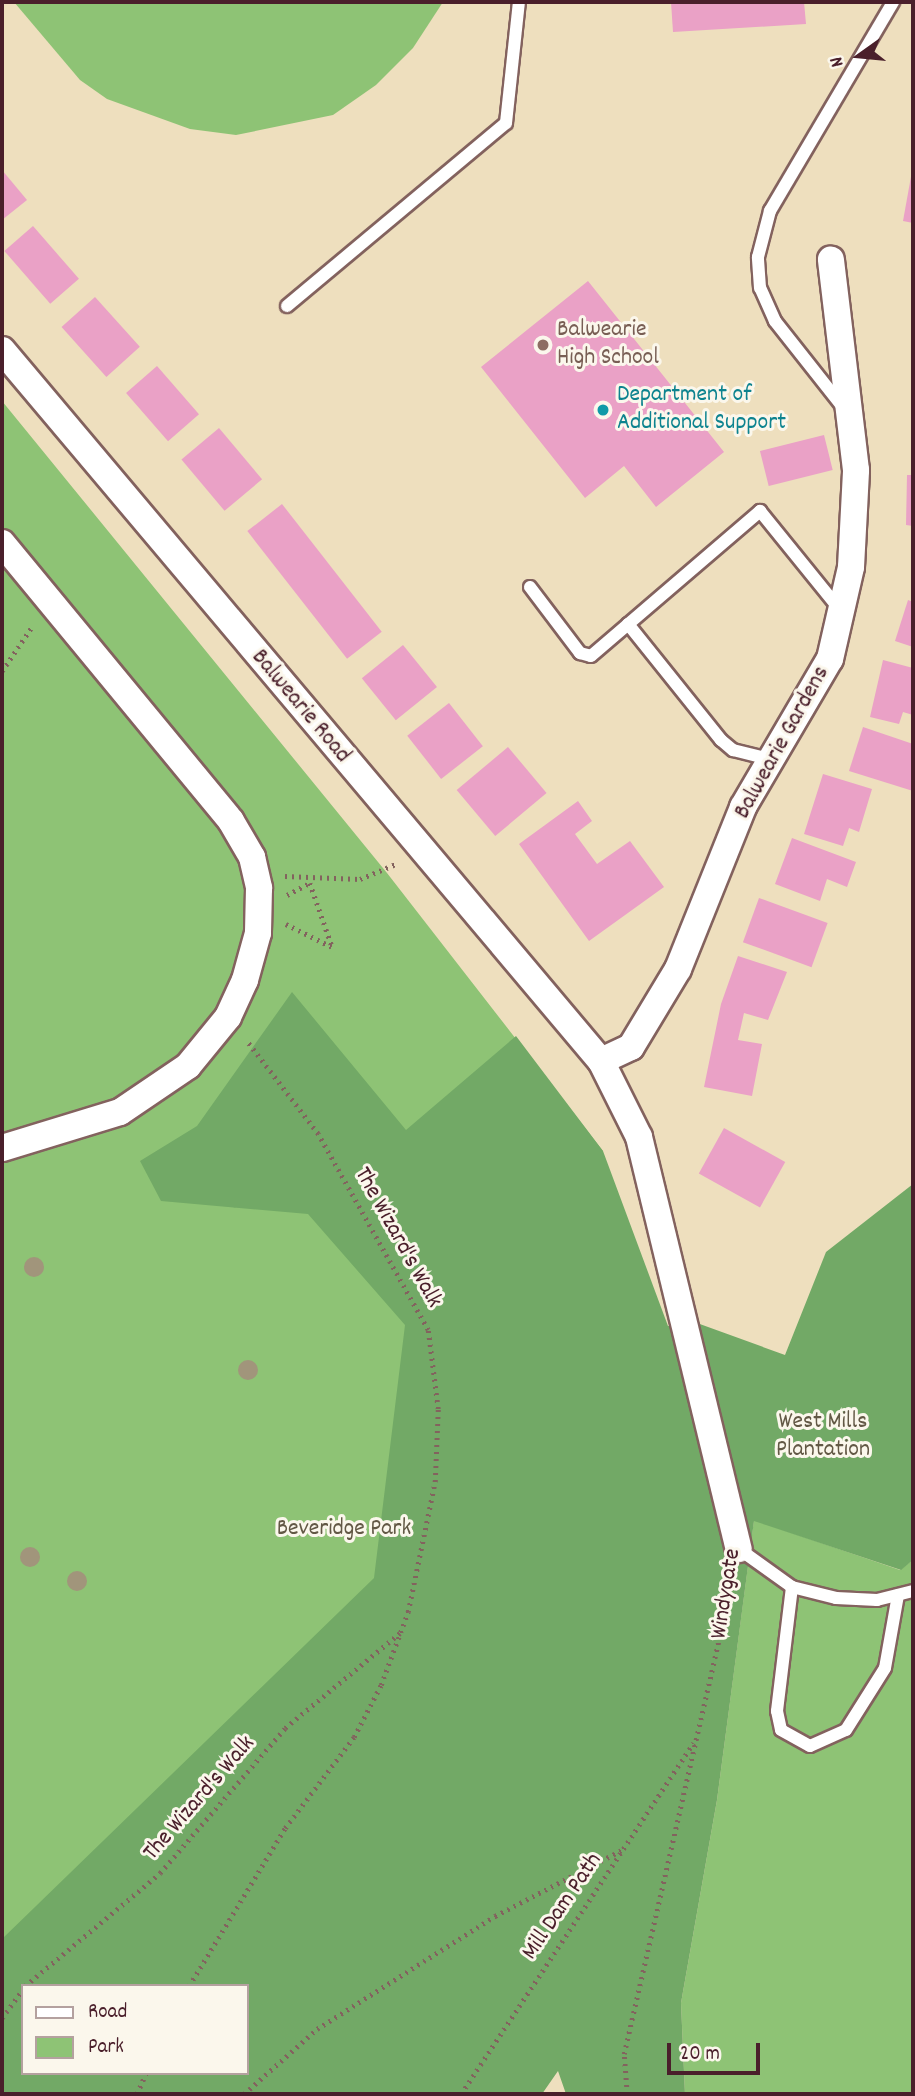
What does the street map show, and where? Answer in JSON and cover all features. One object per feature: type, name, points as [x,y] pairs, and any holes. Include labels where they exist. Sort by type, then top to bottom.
[{"type":"street","name":"Balwearie Gardens","points":[[601,1061],[631,1047],[678,969],[743,807],[830,659],[843,614],[851,567],[853,419],[831,259]]},
{"type":"street","name":"Balwearie Road","points":[[2,350],[417,846],[601,1061]]},
{"type":"street","points":[[2,543],[231,821],[256,873],[258,910],[245,980],[228,1017],[188,1066],[120,1112],[2,1148]]},
{"type":"street","name":"Windygate","points":[[601,1061],[639,1137],[739,1549]]},
{"type":"lane","points":[[287,306],[506,124],[519,2]]},
{"type":"lane","points":[[853,419],[775,321],[761,288],[758,257],[771,211],[894,2]]},
{"type":"lane","points":[[530,587],[586,656],[628,624],[760,511],[843,614]]},
{"type":"lane","points":[[628,624],[721,740],[733,750],[773,760]]},
{"type":"lane","points":[[739,1549],[792,1587],[836,1598],[898,1595],[913,1591]]},
{"type":"lane","points":[[792,1587],[776,1711],[781,1730],[810,1746],[846,1730],[885,1668],[898,1595]]},
{"type":"path","points":[[2,671],[50,600]]},
{"type":"path","points":[[256,873],[360,879],[387,873],[417,846]]},
{"type":"path","points":[[258,910],[332,947],[310,883]]},
{"type":"path","name":"The Wizard's Walk","points":[[190,1984],[285,1828],[354,1737],[400,1633],[435,1482],[438,1409],[428,1330],[318,1134],[228,1017]]},
{"type":"path","name":"Windygate","points":[[627,2094],[624,2054],[739,1549]]},
{"type":"path","name":"The Wizard's Walk","points":[[28,1984],[160,1873],[285,1728],[400,1633]]},
{"type":"path","name":"Mill Dam Path","points":[[461,2094],[696,1739]]},
{"type":"path","points":[[244,2094],[317,2029],[495,1916],[622,1850]]},
{"type":"path","name":"The Wizard's Walk","points":[[2,2018],[21,1991]]},
{"type":"path","points":[[136,2094],[145,2075]]},
{"type":"green space","points":[[14,2],[443,2],[413,48],[376,85],[333,115],[236,135],[190,129],[107,99],[80,80]]},
{"type":"green space","name":"Beveridge Park","points":[[2,401],[387,873],[603,1151],[438,2094],[2,2094]]},
{"type":"green space","name":"West Mills Plantation","points":[[292,992],[406,1130],[516,1036],[603,1151],[668,1326],[697,1323],[785,1355],[826,1252],[913,1184],[913,1560],[901,1570],[754,1521],[717,1800],[681,2003],[685,2094],[566,2094],[558,2071],[542,2094],[2,2094],[2,1939],[374,1578],[405,1325],[308,1214],[161,1201],[140,1161],[197,1126]]},
{"type":"green space","points":[[754,1520],[900,1570],[913,1560],[913,2094],[685,2094],[681,2003],[717,1800]]},
{"type":"building","points":[[671,2],[804,2],[806,24],[673,32]]},
{"type":"building","points":[[2,170],[27,200],[2,220]]},
{"type":"building","points":[[913,171],[913,223],[903,221]]},
{"type":"building","points":[[33,226],[79,279],[50,304],[4,251]]},
{"type":"building","name":"Department of Additional Support","points":[[588,281],[724,452],[656,507],[624,466],[585,498],[481,367]]},
{"type":"building","points":[[95,297],[140,347],[106,377],[62,327]]},
{"type":"building","points":[[157,366],[199,414],[168,441],[126,393]]},
{"type":"building","points":[[219,428],[262,479],[225,511],[181,459]]},
{"type":"building","points":[[824,435],[833,470],[769,486],[760,451]]},
{"type":"building","points":[[907,475],[913,475],[913,526],[906,525]]},
{"type":"building","points":[[282,504],[382,632],[347,659],[247,531]]},
{"type":"building","points":[[908,600],[913,602],[913,647],[895,641]]},
{"type":"building","points":[[403,645],[437,687],[396,720],[362,678]]},
{"type":"building","points":[[883,660],[913,668],[913,715],[903,712],[899,724],[870,717]]},
{"type":"building","points":[[449,703],[483,746],[441,779],[407,736]]},
{"type":"building","points":[[863,727],[913,744],[913,791],[849,771]]},
{"type":"building","points":[[508,747],[547,793],[495,836],[457,790]]},
{"type":"building","points":[[823,774],[872,789],[859,832],[849,828],[843,846],[804,834]]},
{"type":"building","points":[[578,801],[592,821],[575,834],[597,864],[630,841],[664,887],[589,941],[519,844]]},
{"type":"building","points":[[792,838],[856,862],[847,887],[827,879],[820,901],[775,884]]},
{"type":"building","points":[[759,898],[828,923],[812,967],[743,942]]},
{"type":"building","points":[[738,956],[787,972],[768,1020],[744,1013],[738,1040],[762,1044],[752,1096],[704,1087],[721,1004]]},
{"type":"building","points":[[724,1128],[785,1162],[760,1207],[699,1173]]},
{"type":"place","name":"Balwearie High School","points":[[543,345]]},
{"type":"place","name":"Department of Additional Support","points":[[603,410]]}]
